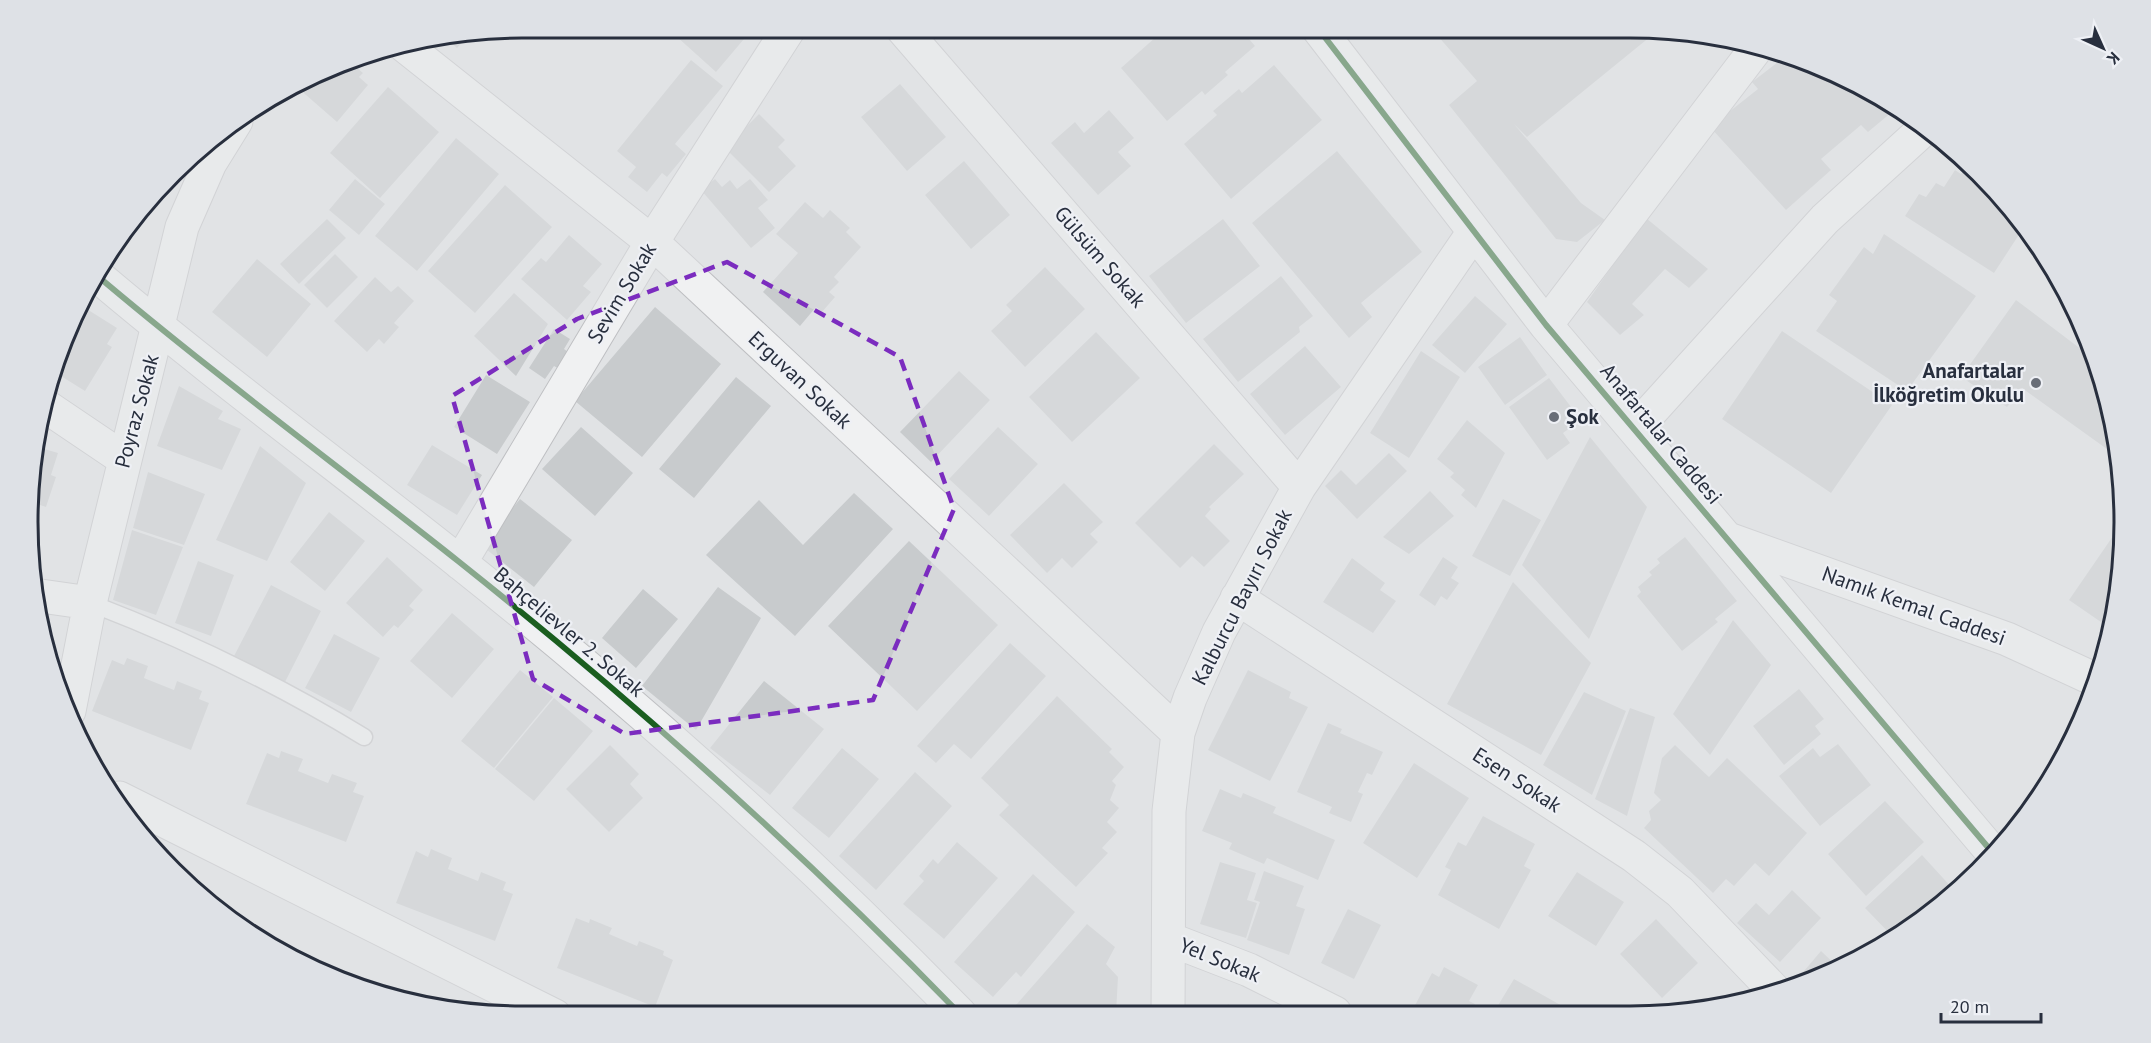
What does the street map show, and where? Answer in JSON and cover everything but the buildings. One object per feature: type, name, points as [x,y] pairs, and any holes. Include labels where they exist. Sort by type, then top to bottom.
[{"type":"street","name":"Sevim Sokak","points":[[460,563],[652,242],[783,38]]},
{"type":"street","name":"Gülsüm Sokak","points":[[911,38],[1299,487]]},
{"type":"street","name":"Anafartalar Caddesi","points":[[1325,38],[1546,325],[1988,847]]},
{"type":"street","name":"Erguvan Sokak","points":[[411,51],[652,242],[1178,733]]},
{"type":"street","points":[[1546,325],[1752,53]]},
{"type":"street","points":[[1635,429],[1825,219],[1918,134]]},
{"type":"street","name":"Poyraz Sokak","points":[[71,699],[90,603],[182,227],[210,163],[224,140]]},
{"type":"street","name":"Kalburcu Bayırı Sokak","points":[[1168,1006],[1169,811],[1178,733],[1203,666],[1237,598],[1299,487],[1473,233]]},
{"type":"street","name":"Bahçelievler 2. Sokak","points":[[102,280],[460,563],[637,711],[873,926],[952,1006]]},
{"type":"street","points":[[51,410],[124,459]]},
{"type":"street","name":"Namık Kemal Caddesi","points":[[1730,540],[2007,639],[2088,676]]},
{"type":"street","points":[[44,596],[90,603]]},
{"type":"street","name":"Esen Sokak","points":[[1237,598],[1634,856],[1680,892],[1769,985]]},
{"type":"street","points":[[128,803],[535,1006]]},
{"type":"street","name":"Yel Sokak","points":[[1169,939],[1249,970],[1321,1006]]},
{"type":"lane","points":[[90,603],[187,642],[255,674],[364,736]]},
{"type":"highlighted area","points":[[727,262],[900,357],[954,509],[873,700],[625,734],[533,679],[452,396],[577,319]]},
{"type":"cycle path","points":[[1325,38],[1546,325],[1988,847]]},
{"type":"cycle path","points":[[102,280],[229,383],[458,561],[589,668],[779,837],[952,1006]]},
{"type":"place","name":"Anafartalar İlköğretim Okulu","points":[[2036,383]]},
{"type":"place","name":"Şok","points":[[1554,417]]}]
